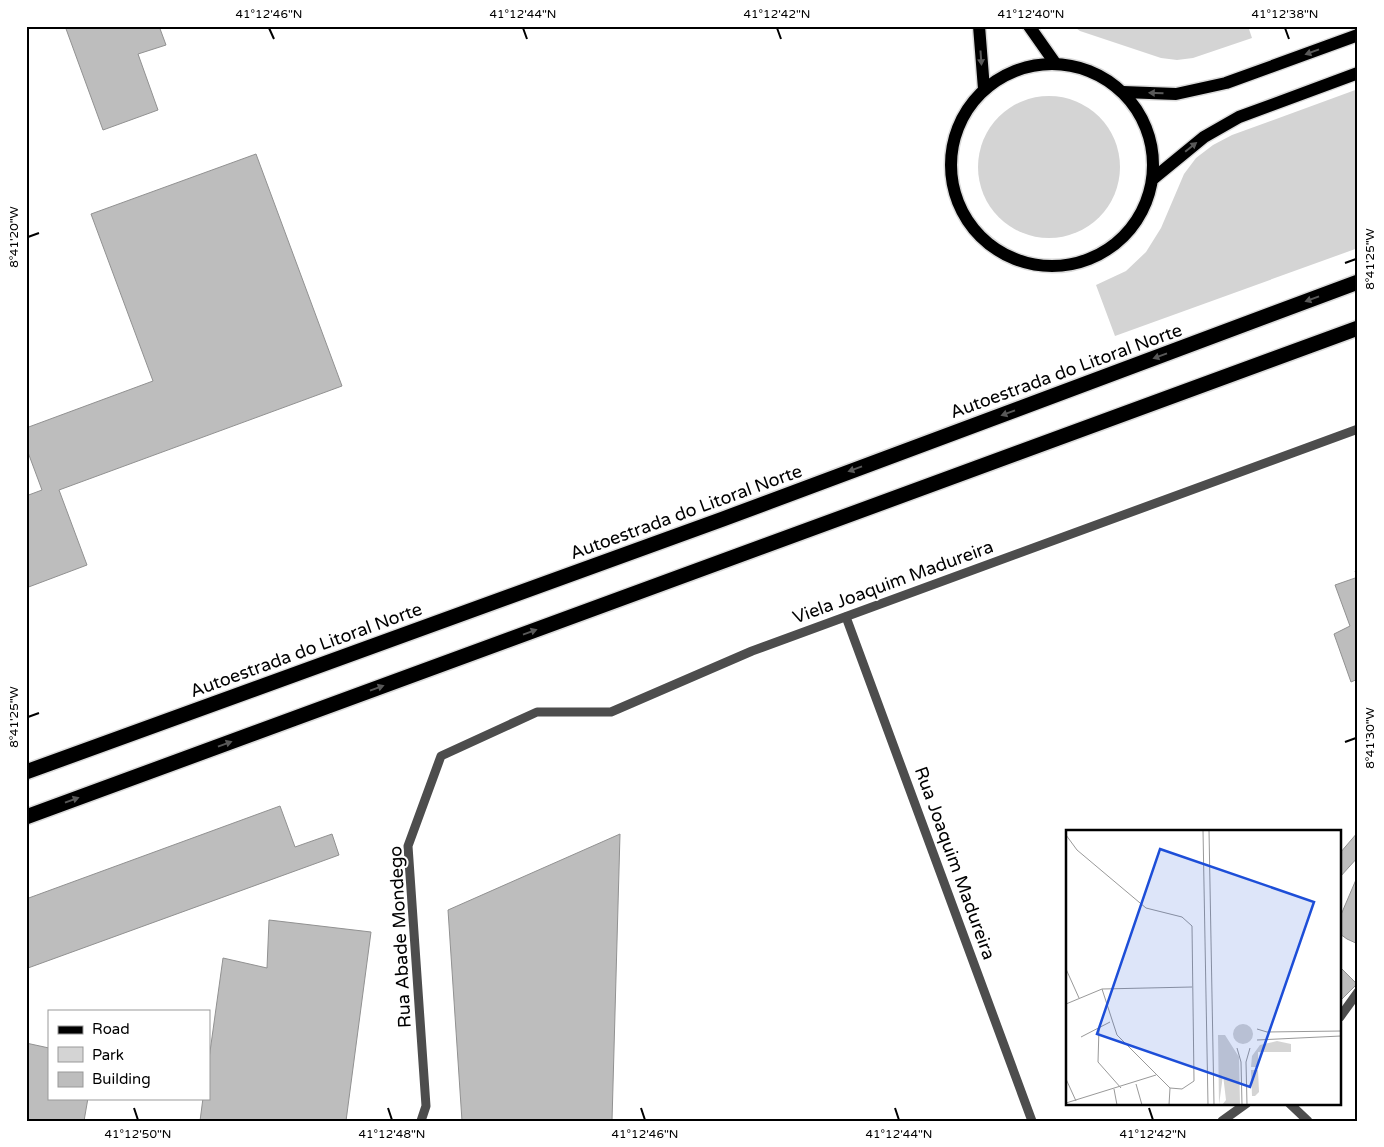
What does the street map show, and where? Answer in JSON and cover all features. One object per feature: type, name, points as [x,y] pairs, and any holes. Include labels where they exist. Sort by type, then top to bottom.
[{"type":"highway","name":"Autoestrada do Litoral Norte","points":[[26,772],[723,519],[1358,282]]},
{"type":"highway","points":[[26,817],[1358,328]]},
{"type":"main road","points":[[979,26],[984,89]]},
{"type":"main road","points":[[1029,26],[1055,63]]},
{"type":"main road","points":[[1123,92],[1176,94],[1226,83],[1358,35]]},
{"type":"main road","points":[[1055,63],[1092,71],[1109,80],[1123,92],[1142,117],[1153,147],[1154,178],[1145,207],[1140,216],[1129,232],[1106,252],[1079,264],[1049,267],[1019,262],[999,252],[971,227],[957,200],[950,171],[953,141],[965,113],[984,89],[1005,74],[1029,65],[1055,63]]},
{"type":"main road","points":[[1154,178],[1204,137],[1239,117],[1358,73]]},
{"type":"street","name":"Viela Joaquim Madureira","points":[[441,756],[537,712],[611,712],[752,651],[1358,429]]},
{"type":"street","name":"Rua Joaquim Madureira","points":[[846,616],[1032,1121]]},
{"type":"street","name":"Rua Abade Mondego","points":[[421,1121],[426,1106],[408,846],[441,756]]},
{"type":"street","points":[[1342,1014],[1358,992]]},
{"type":"street","points":[[1222,1121],[1246,1104]]},
{"type":"street","points":[[1290,1104],[1308,1121]]},
{"type":"green space","points":[[1073,26],[1132,26],[1133,28],[1137,26],[1248,26],[1252,38],[1193,58],[1177,60],[1161,58],[1080,31]]},
{"type":"green space","points":[[1358,89],[1358,248],[1115,336],[1096,285],[1126,271],[1146,252],[1161,228],[1184,174],[1196,158],[1213,145],[1232,135]]},
{"type":"green space","points":[[1049,96],[1076,102],[1088,108],[1099,117],[1108,128],[1114,140],[1120,167],[1114,194],[1108,206],[1099,217],[1088,226],[1076,232],[1049,238],[1022,232],[1010,226],[999,217],[990,206],[984,194],[978,167],[984,140],[990,128],[999,117],[1010,108],[1022,102]]},
{"type":"building","points":[[65,26],[159,26],[166,45],[138,54],[158,110],[103,130]]},
{"type":"building","points":[[256,154],[342,386],[59,490],[87,565],[26,588],[26,496],[42,490],[26,447],[26,428],[153,381],[91,214]]},
{"type":"building","points":[[1358,577],[1358,679],[1351,682],[1334,634],[1350,626],[1335,585]]},
{"type":"building","points":[[280,806],[295,847],[332,834],[339,855],[28,968],[26,963],[26,899]]},
{"type":"building","points":[[1358,832],[1358,857],[1342,875],[1342,851]]},
{"type":"building","points":[[620,834],[612,1121],[462,1121],[448,910]]},
{"type":"building","points":[[1358,875],[1358,944],[1342,935],[1342,912]]},
{"type":"building","points":[[269,920],[371,932],[346,1121],[200,1121],[203,1100],[210,1100],[210,1052],[223,958],[267,968]]},
{"type":"building","points":[[1342,969],[1357,984],[1342,999]]},
{"type":"building","points":[[26,1043],[48,1048],[48,1100],[88,1100],[84,1121],[26,1121]]}]
